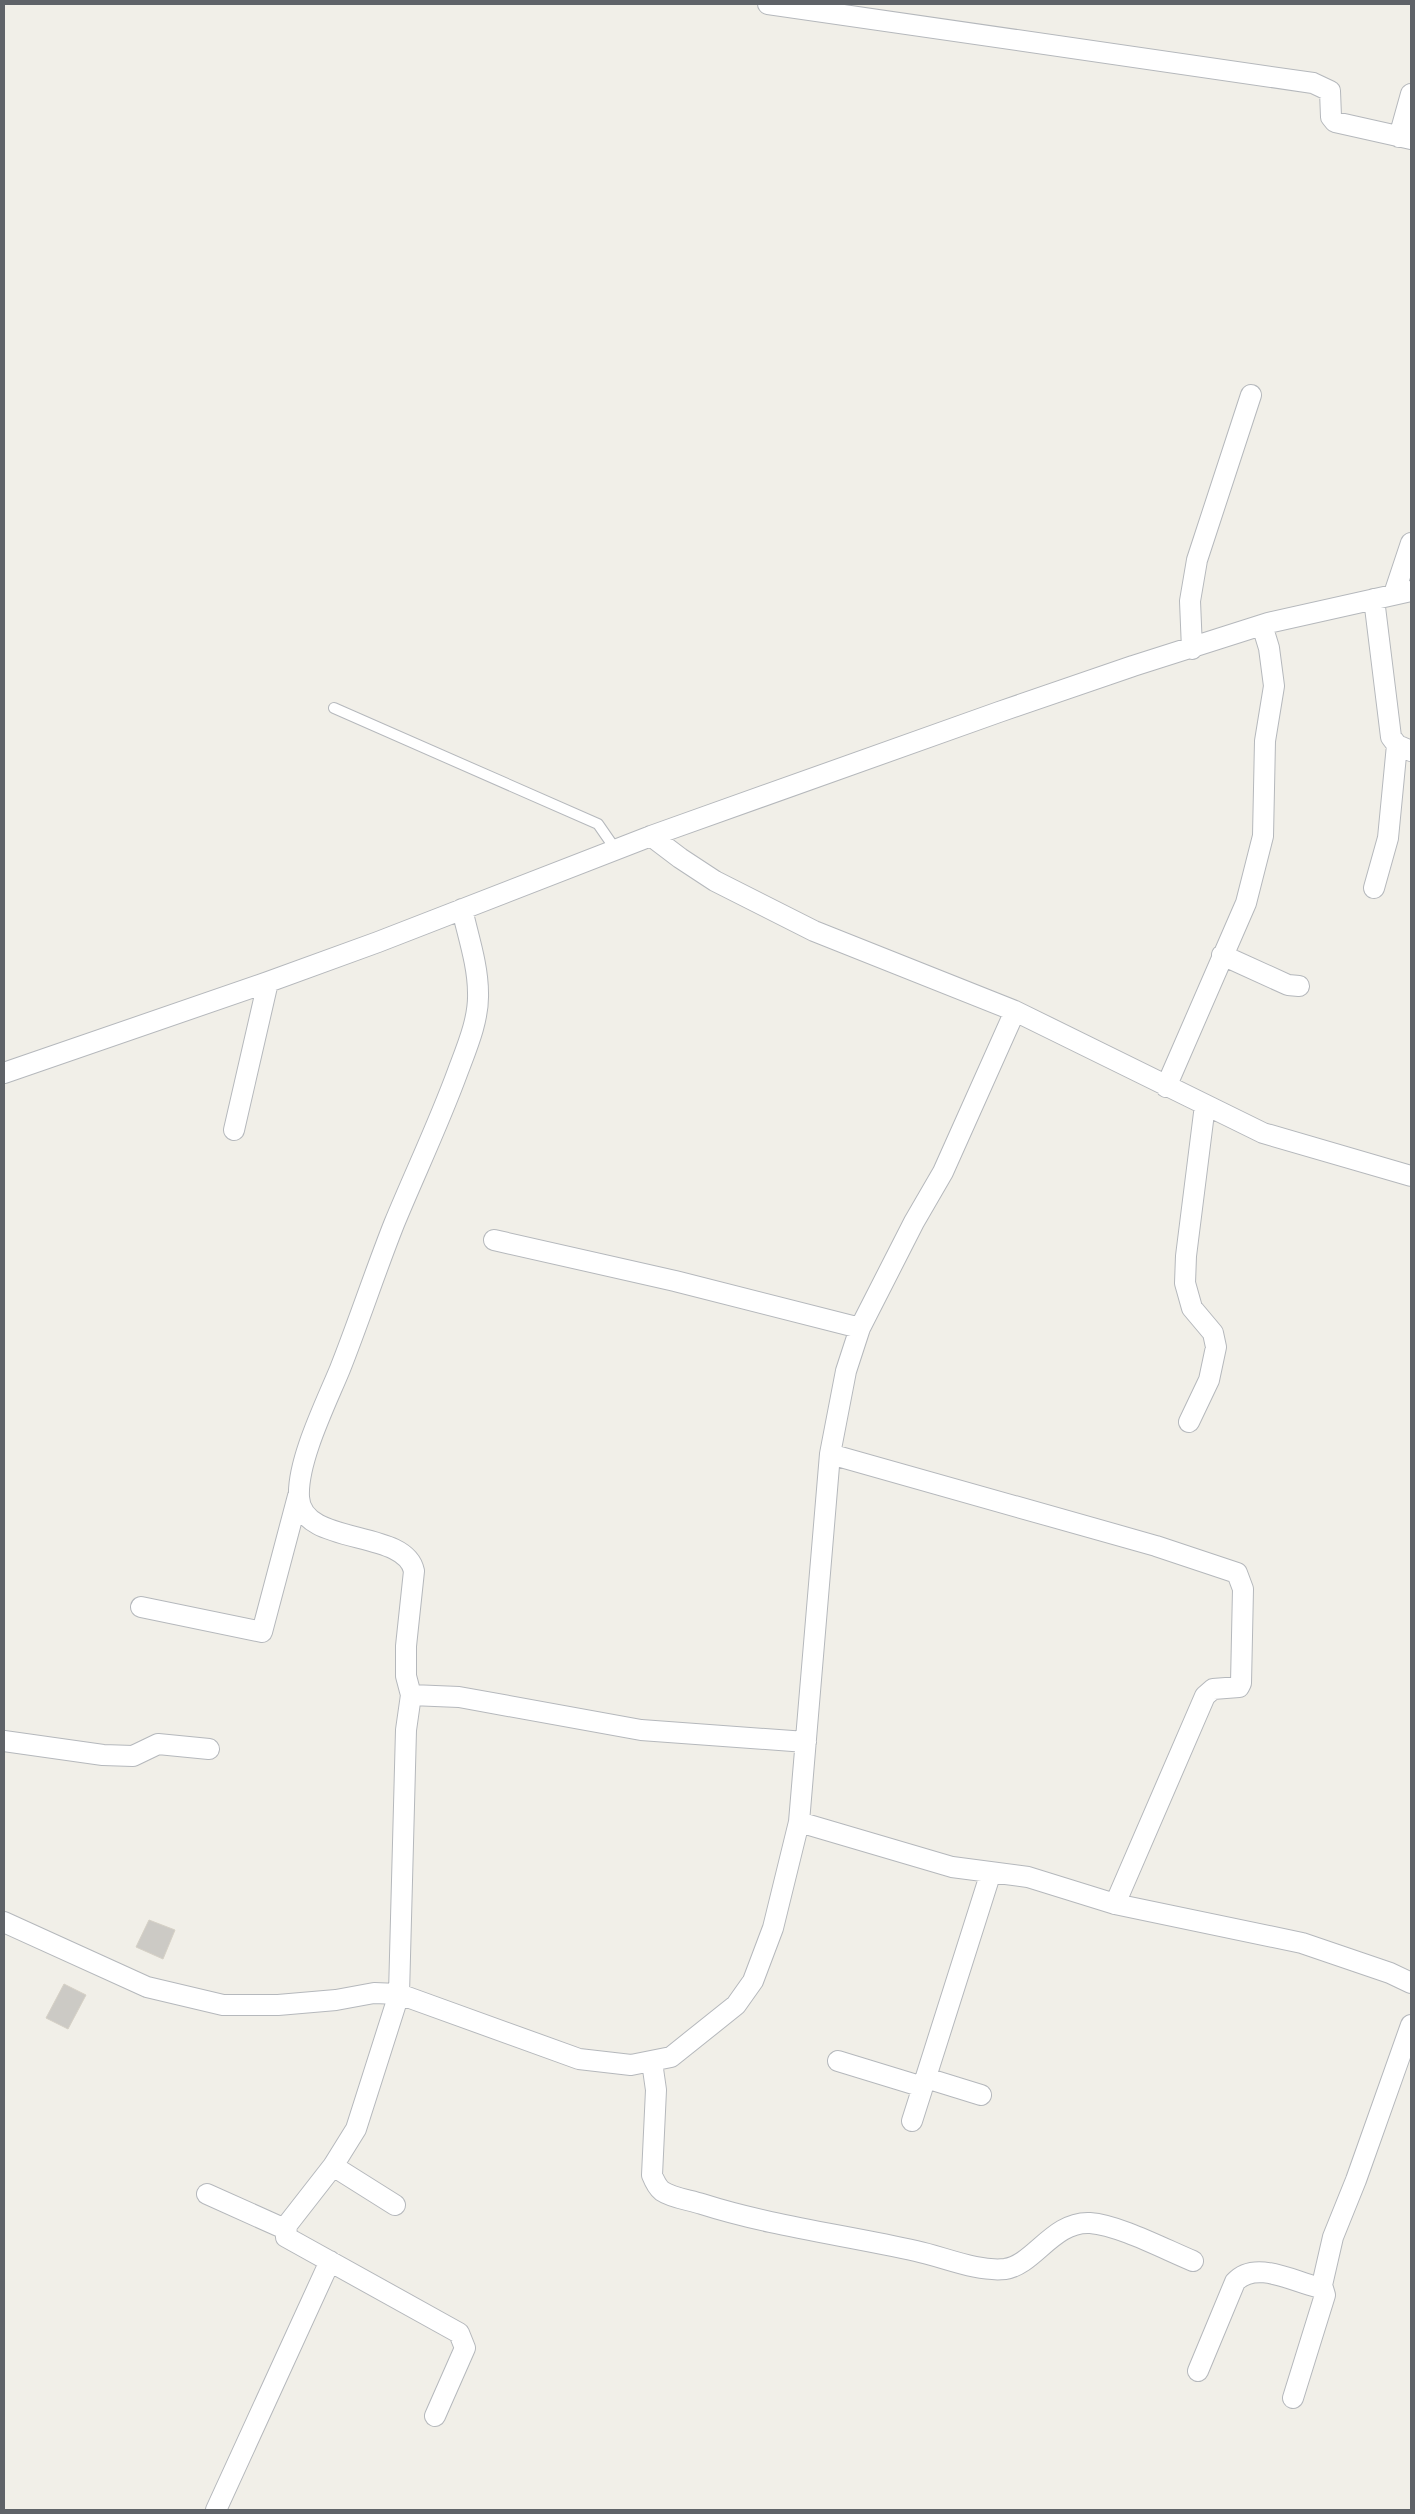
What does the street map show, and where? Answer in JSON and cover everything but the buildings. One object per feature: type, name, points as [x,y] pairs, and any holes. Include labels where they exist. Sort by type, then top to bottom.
[{"type":"street","points":[[768,4],[1313,83],[1330,91],[1331,117],[1334,122],[1405,138],[1411,94]]},
{"type":"street","points":[[1192,649],[1190,601],[1197,560],[1251,395]]},
{"type":"street","points":[[4,1073],[268,982],[651,836],[1133,666],[1192,649],[1262,625],[1403,593],[1411,543]]},
{"type":"street","points":[[1374,599],[1391,737],[1404,748],[1388,838],[1374,888]]},
{"type":"street","points":[[1166,1087],[1246,903],[1263,836],[1265,742],[1274,686],[1269,648],[1262,625]]},
{"type":"street","points":[[651,836],[680,858],[716,881],[814,931],[1015,1011],[1166,1087],[1263,1133],[1411,1176]]},
{"type":"street","points":[[141,1607],[262,1632],[298,1496],[307,1453],[363,1312],[394,1226],[443,1111],[468,1045],[478,993],[462,909]]},
{"type":"street","points":[[1222,955],[1288,985],[1299,986]]},
{"type":"street","points":[[234,1130],[268,982]]},
{"type":"street","points":[[4,1922],[147,1987],[223,2006],[278,2005],[336,2000],[374,1993],[399,1994],[579,2059],[632,2064],[652,2062],[671,2057],[736,2006],[754,1981],[773,1928],[799,1822],[830,1454],[846,1371],[860,1328],[914,1222],[943,1172],[1015,1011]]},
{"type":"street","points":[[1189,1422],[1209,1380],[1216,1347],[1213,1332],[1192,1308],[1185,1283],[1186,1256],[1204,1105]]},
{"type":"street","points":[[494,1240],[674,1281],[860,1328]]},
{"type":"street","points":[[830,1454],[1156,1546],[1238,1573],[1242,1589],[1242,1683],[1234,1690],[1213,1690],[1205,1696],[1115,1904]]},
{"type":"street","points":[[298,1496],[305,1516],[335,1531],[387,1546],[407,1556],[412,1563],[414,1571],[406,1646],[406,1676],[411,1695],[406,1730],[399,1994],[356,2129],[333,2166],[285,2229],[286,2237],[459,2333],[464,2348],[435,2416]]},
{"type":"street","points":[[411,1695],[459,1697],[641,1730],[806,1742]]},
{"type":"street","points":[[4,1741],[103,1755],[133,1756],[158,1744],[209,1749]]},
{"type":"street","points":[[799,1822],[952,1867],[1028,1877],[1115,1904],[1302,1943],[1390,1973],[1411,1983]]},
{"type":"street","points":[[912,2121],[991,1872]]},
{"type":"street","points":[[1293,2398],[1325,2295],[1322,2285],[1333,2237],[1356,2180],[1411,2026]]},
{"type":"street","points":[[838,2061],[981,2095]]},
{"type":"street","points":[[652,2062],[656,2090],[652,2175],[658,2186],[667,2193],[730,2213],[916,2251],[981,2267],[1011,2268],[1066,2228],[1090,2223],[1129,2234],[1193,2261]]},
{"type":"street","points":[[333,2166],[395,2206]]},
{"type":"street","points":[[207,2194],[285,2229]]},
{"type":"street","points":[[216,2510],[330,2261]]},
{"type":"street","points":[[1198,2371],[1235,2282],[1241,2275],[1258,2271],[1317,2287],[1322,2285]]},
{"type":"lane","points":[[334,708],[598,824],[616,850]]}]
